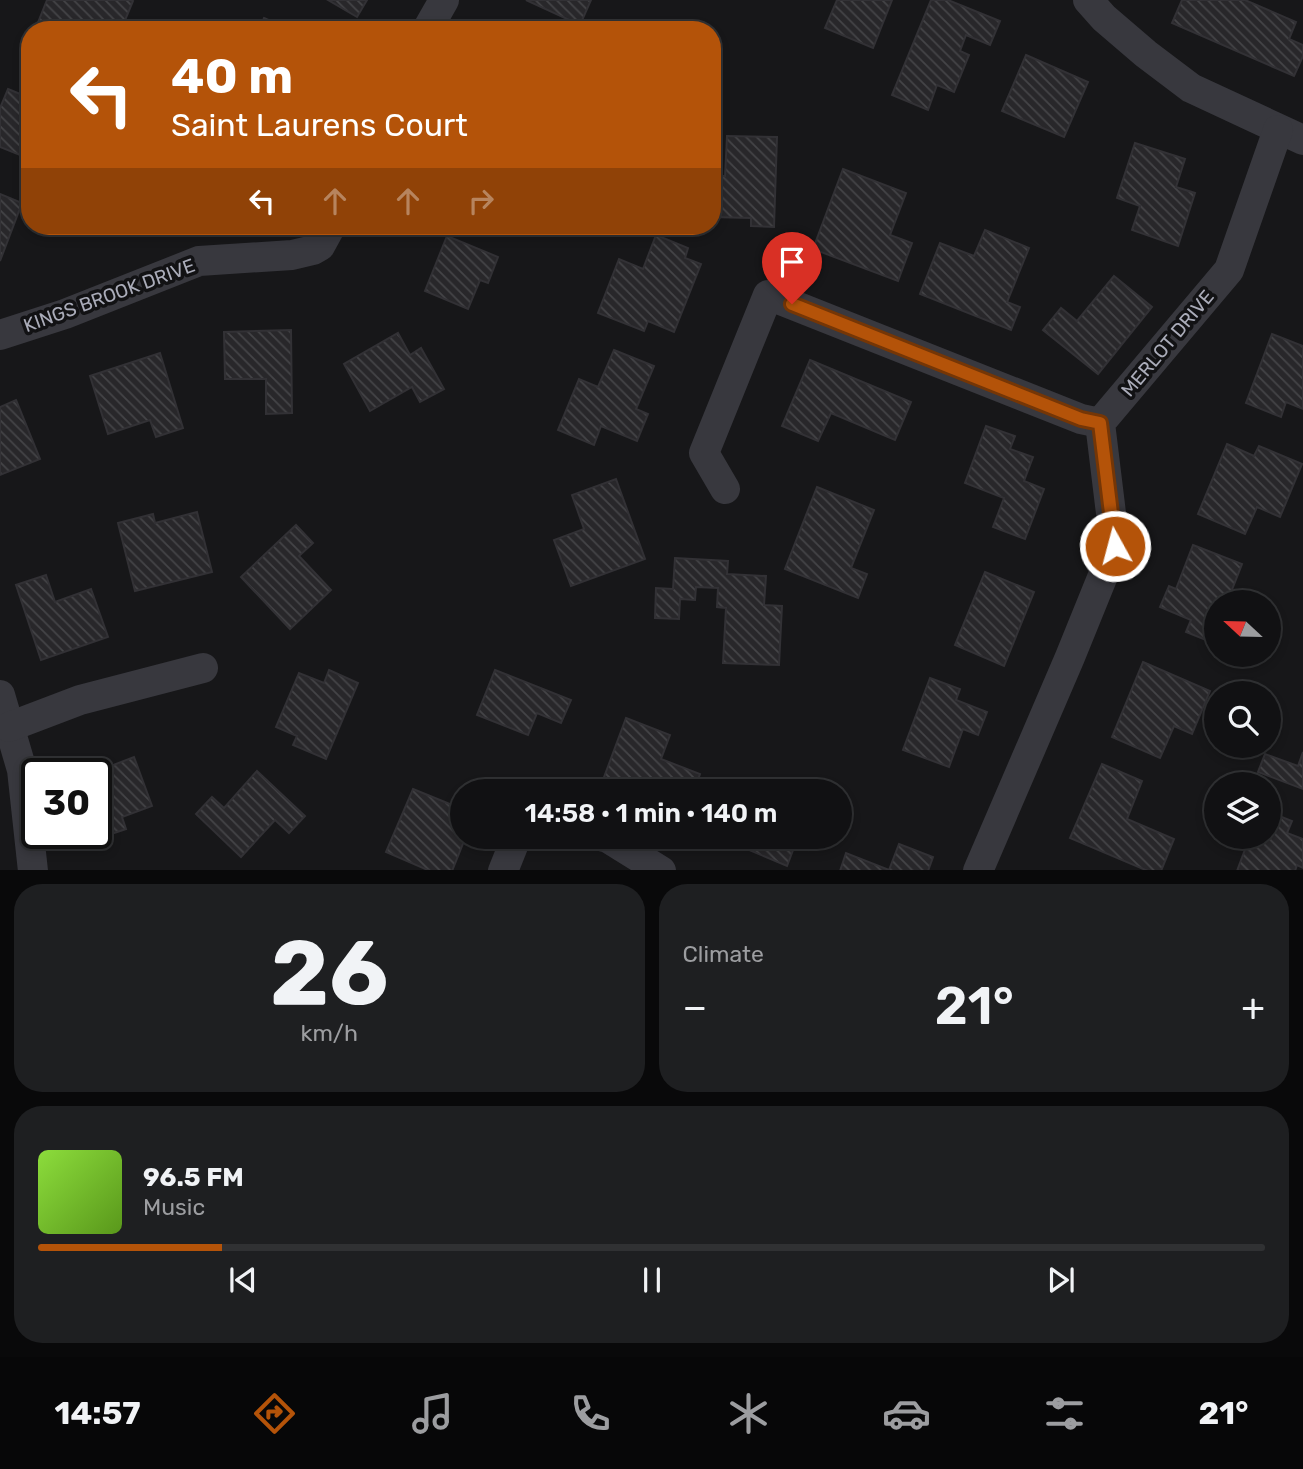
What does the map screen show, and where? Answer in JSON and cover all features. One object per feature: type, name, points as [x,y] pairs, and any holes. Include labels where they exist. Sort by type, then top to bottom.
[{"type":"street","points":[[432,21],[444,0]]},
{"type":"street","points":[[1088,0],[1104,18],[1146,54],[1191,88],[1291,135]]},
{"type":"street","name":"MERLOT DRIVE","points":[[1100,423],[1229,270],[1291,135]]},
{"type":"street","name":"KINGS BROOK DRIVE","points":[[0,335],[65,314],[199,261],[292,256],[320,246],[326,235]]},
{"type":"street","points":[[725,489],[704,453],[768,295],[1081,419],[1100,423],[1115,546],[978,870]]},
{"type":"street","points":[[9,727],[80,700],[203,668]]},
{"type":"street","points":[[0,695],[22,770],[33,870]]},
{"type":"street","points":[[503,870],[512,849]]},
{"type":"street","points":[[626,849],[661,870]]},
{"type":"building","points":[[47,0],[133,1],[125,21],[39,21]]},
{"type":"building","points":[[328,0],[367,0],[357,17]]},
{"type":"building","points":[[526,0],[591,0],[582,21],[571,21]]},
{"type":"building","points":[[837,0],[892,0],[873,48],[825,28]]},
{"type":"building","points":[[931,0],[948,0],[1000,21],[990,45],[966,35],[960,51],[969,55],[954,92],[937,85],[928,110],[892,95]]},
{"type":"building","points":[[1182,0],[1245,0],[1296,22],[1289,39],[1303,45],[1303,56],[1294,76],[1172,23]]},
{"type":"building","points":[[1026,55],[1088,82],[1064,137],[1002,111]]},
{"type":"building","points":[[8,89],[21,94],[21,155],[0,147],[0,108]]},
{"type":"building","points":[[727,136],[777,137],[774,227],[751,226],[751,218],[721,217],[721,176],[725,176]]},
{"type":"building","points":[[1135,143],[1185,159],[1176,187],[1195,193],[1178,246],[1132,230],[1140,206],[1117,198]]},
{"type":"building","points":[[843,169],[906,193],[890,235],[912,243],[898,281],[813,249]]},
{"type":"building","points":[[0,194],[21,203],[21,206],[0,261]]},
{"type":"building","points":[[985,230],[1029,248],[1007,302],[1020,307],[1011,330],[920,294],[940,243],[974,256]]},
{"type":"building","points":[[656,235],[688,248],[685,258],[701,264],[674,332],[648,321],[644,331],[598,313],[619,259],[643,269]]},
{"type":"building","points":[[447,236],[498,257],[488,283],[480,280],[468,309],[425,291]]},
{"type":"building","points":[[1114,276],[1152,307],[1098,374],[1043,330],[1061,308],[1077,321]]},
{"type":"building","points":[[291,330],[292,413],[266,414],[266,379],[225,379],[224,332]]},
{"type":"building","points":[[398,333],[410,355],[421,348],[444,389],[420,402],[412,387],[370,411],[344,364]]},
{"type":"building","points":[[1272,334],[1303,346],[1303,409],[1286,402],[1281,417],[1246,403]]},
{"type":"building","points":[[614,350],[654,366],[636,409],[648,414],[637,441],[601,426],[594,445],[558,430],[579,379],[598,387]]},
{"type":"building","points":[[160,353],[183,428],[156,437],[150,420],[108,434],[90,376]]},
{"type":"building","points":[[810,360],[911,402],[895,440],[831,413],[818,441],[782,426]]},
{"type":"building","points":[[16,400],[40,459],[0,475],[0,407]]},
{"type":"building","points":[[986,426],[1015,436],[1010,449],[1033,457],[1024,481],[1044,489],[1025,539],[993,527],[1004,498],[965,483]]},
{"type":"building","points":[[1227,444],[1254,456],[1259,446],[1302,464],[1280,517],[1257,507],[1245,534],[1198,514]]},
{"type":"building","points":[[616,479],[645,559],[571,586],[554,540],[584,529],[572,495]]},
{"type":"building","points":[[817,487],[874,510],[851,568],[867,574],[858,598],[785,569]]},
{"type":"building","points":[[197,512],[212,572],[135,591],[118,523],[153,514],[155,523]]},
{"type":"building","points":[[296,525],[313,543],[299,556],[331,590],[290,629],[241,577]]},
{"type":"building","points":[[1193,545],[1242,564],[1232,590],[1204,590],[1204,639],[1186,632],[1191,620],[1160,607],[1169,586],[1176,589]]},
{"type":"building","points":[[675,558],[728,561],[727,574],[766,576],[764,605],[782,606],[779,665],[723,663],[726,608],[717,607],[718,588],[696,587],[695,600],[680,599],[679,619],[655,618],[656,588],[673,589]]},
{"type":"building","points":[[985,572],[1034,592],[1004,666],[955,645]]},
{"type":"building","points":[[46,575],[55,602],[91,589],[108,637],[41,660],[16,585]]},
{"type":"building","points":[[1143,662],[1204,688],[1204,705],[1192,734],[1174,726],[1160,758],[1112,737]]},
{"type":"building","points":[[329,670],[358,683],[326,759],[293,745],[297,736],[276,727],[299,673],[324,683]]},
{"type":"building","points":[[495,670],[571,700],[561,723],[537,713],[528,735],[477,715]]},
{"type":"building","points":[[930,678],[960,689],[956,700],[987,712],[978,735],[963,729],[949,767],[903,750]]},
{"type":"building","points":[[626,718],[670,735],[661,759],[700,774],[698,779],[603,779]]},
{"type":"building","points":[[1303,752],[1303,789],[1281,781],[1281,772],[1258,772],[1263,758],[1276,758],[1298,766]]},
{"type":"building","points":[[134,757],[152,806],[122,817],[126,829],[112,834],[112,766]]},
{"type":"building","points":[[1102,764],[1142,781],[1127,819],[1174,839],[1161,870],[1146,870],[1070,838]]},
{"type":"building","points":[[257,771],[305,816],[289,833],[275,820],[241,857],[196,814],[212,797],[224,808]]},
{"type":"building","points":[[413,789],[450,804],[450,849],[461,849],[452,870],[428,870],[386,852]]},
{"type":"building","points":[[1281,817],[1292,821],[1287,833],[1303,839],[1303,868],[1297,865],[1295,870],[1237,870],[1245,849],[1281,849]]},
{"type":"building","points":[[899,844],[933,857],[928,870],[889,870]]},
{"type":"building","points":[[747,849],[793,849],[787,866]]},
{"type":"building","points":[[846,853],[889,870],[840,870]]},
{"type":"route","points":[[792,304],[1081,419],[1100,423],[1115,546]]}]
